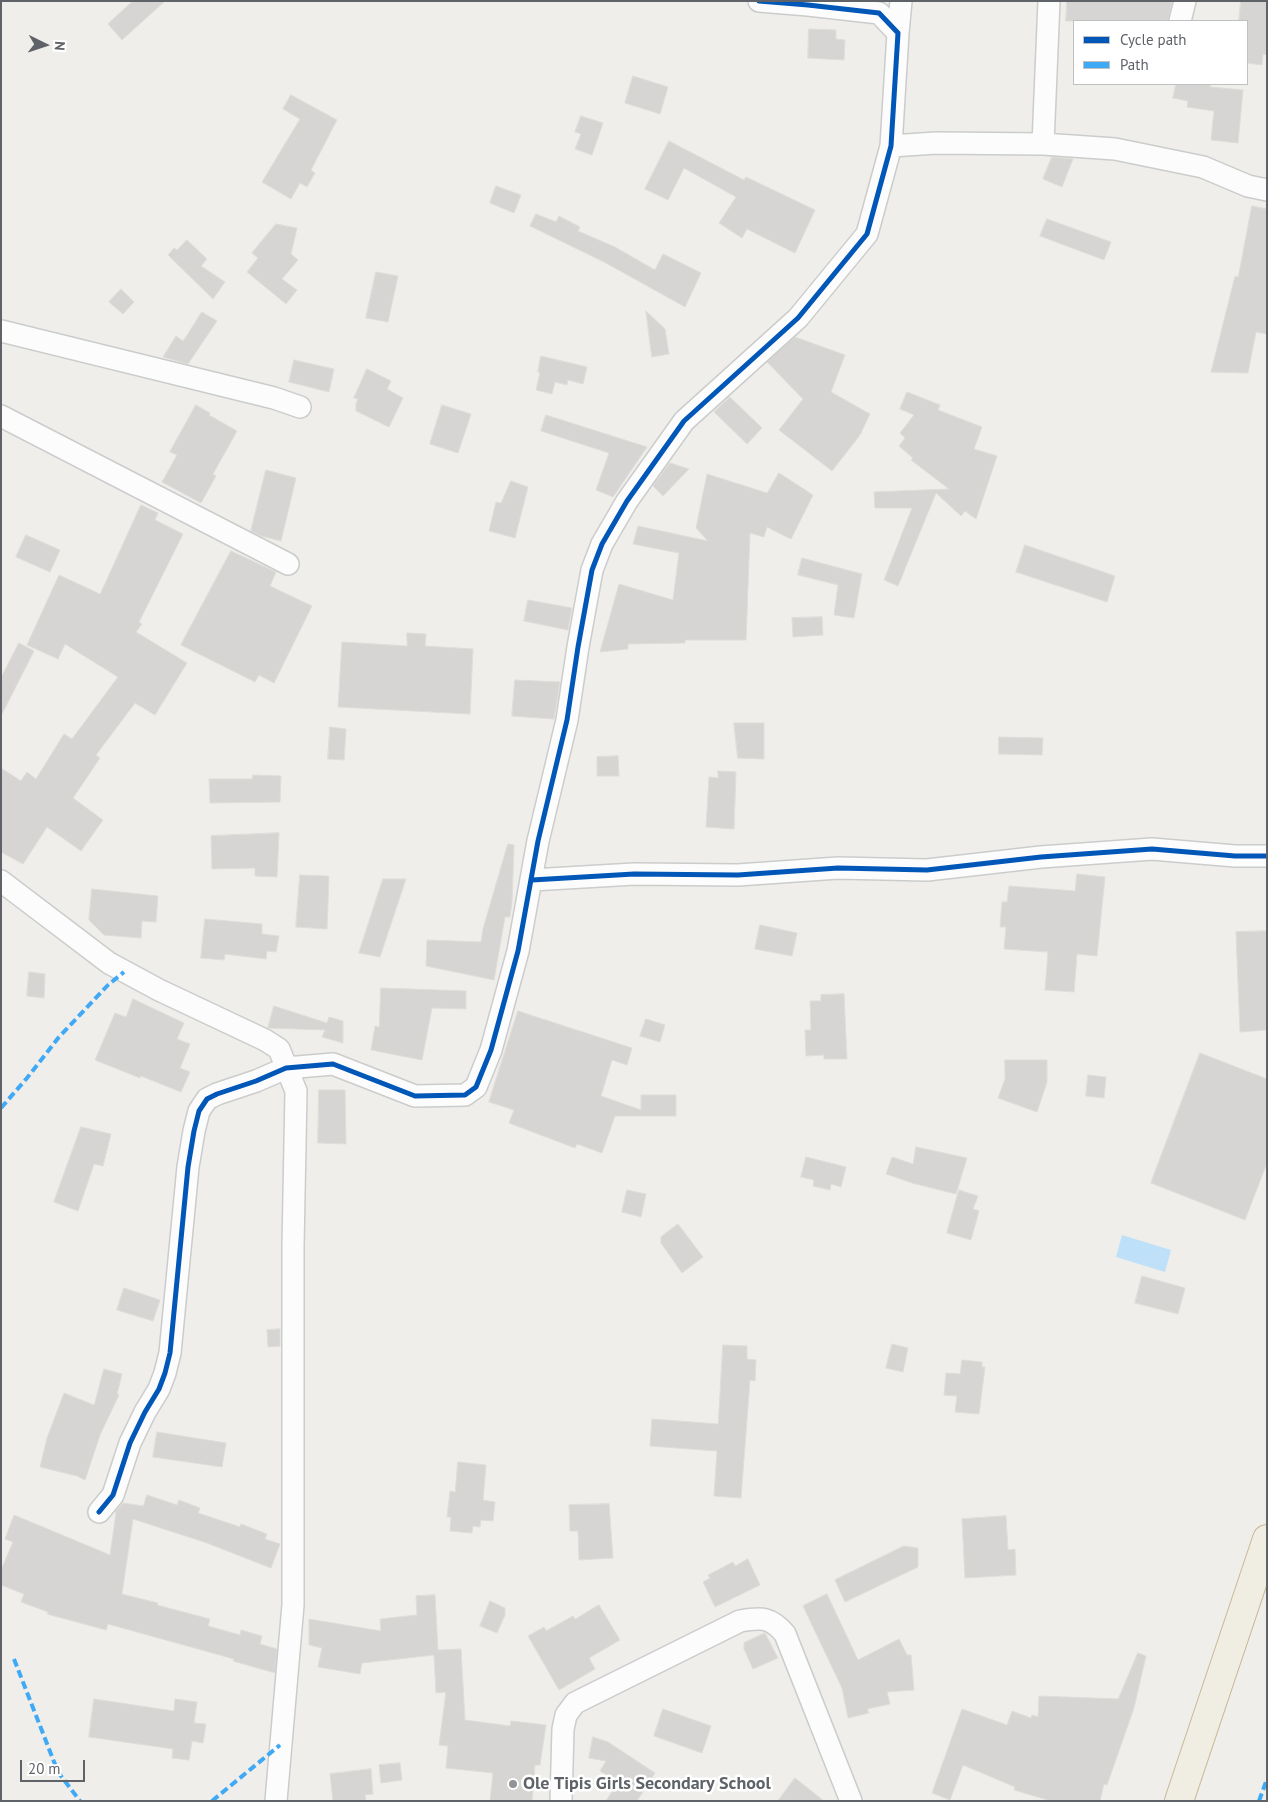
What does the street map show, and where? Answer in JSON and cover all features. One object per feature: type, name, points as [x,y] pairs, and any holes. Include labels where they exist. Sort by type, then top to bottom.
[{"type":"highway","points":[[1179,1801],[1267,1539]]},
{"type":"street","points":[[759,1],[879,13],[898,33]]},
{"type":"street","points":[[99,1512],[113,1495],[130,1443],[159,1389],[165,1373],[170,1353],[188,1167],[199,1111],[207,1099],[256,1082],[286,1068],[333,1064],[415,1096],[465,1095],[476,1087],[491,1050],[514,968],[538,841],[567,720],[592,570],[602,544],[628,501],[684,421],[798,318],[867,234],[891,146],[901,1]]},
{"type":"street","points":[[1043,144],[1049,1]]},
{"type":"street","points":[[1180,20],[1185,1]]},
{"type":"street","points":[[891,146],[936,143],[1043,144],[1115,149],[1203,167],[1248,186],[1267,190]]},
{"type":"street","points":[[1,331],[274,398],[300,407]]},
{"type":"street","points":[[1,416],[288,564]]},
{"type":"street","points":[[532,880],[634,874],[738,875],[838,868],[927,870],[1041,857],[1152,849],[1235,856],[1267,856]]},
{"type":"street","points":[[1,881],[109,963],[159,990],[264,1040],[279,1050],[296,1091],[293,1266],[293,1605],[276,1801]]},
{"type":"street","points":[[561,1801],[563,1729],[566,1715],[575,1703],[740,1621],[754,1618],[776,1623],[785,1634],[850,1801]]},
{"type":"water","points":[[1122,1235],[1171,1250],[1165,1272],[1116,1257]]},
{"type":"building","points":[[133,1],[165,1],[122,40],[108,24]]},
{"type":"building","points":[[1067,1],[1172,1],[1168,20],[1066,21]]},
{"type":"building","points":[[1241,1],[1267,1],[1267,55],[1263,54],[1262,65],[1248,63],[1248,20],[1239,20]]},
{"type":"building","points":[[809,29],[836,30],[836,39],[845,40],[844,60],[808,58]]},
{"type":"building","points":[[633,76],[668,87],[660,114],[625,103]]},
{"type":"building","points":[[1176,85],[1211,85],[1210,87],[1243,90],[1238,143],[1211,140],[1214,111],[1187,107],[1188,101],[1173,98]]},
{"type":"building","points":[[291,95],[337,120],[311,170],[315,173],[307,187],[300,183],[291,199],[262,182],[300,119],[283,109]]},
{"type":"building","points":[[581,116],[603,123],[592,155],[575,149],[581,134],[575,132]]},
{"type":"building","points":[[669,141],[744,180],[746,177],[815,210],[795,253],[747,229],[742,238],[719,223],[736,197],[684,168],[668,200],[645,189]]},
{"type":"building","points":[[1052,157],[1073,159],[1062,187],[1043,179]]},
{"type":"building","points":[[496,186],[521,195],[514,213],[490,203]]},
{"type":"building","points":[[1252,206],[1267,209],[1267,334],[1256,332],[1248,373],[1211,372],[1235,276],[1238,277]]},
{"type":"building","points":[[536,214],[556,222],[559,216],[580,227],[578,231],[615,247],[655,270],[663,254],[701,273],[685,307],[606,263],[530,226]]},
{"type":"building","points":[[1047,219],[1111,242],[1104,260],[1040,236]]},
{"type":"building","points":[[276,224],[297,228],[291,254],[298,260],[282,279],[297,290],[286,304],[247,272],[258,258],[252,253]]},
{"type":"building","points":[[187,240],[207,259],[201,266],[225,282],[213,299],[168,255],[174,248],[177,250]]},
{"type":"building","points":[[376,272],[398,276],[388,322],[366,318]]},
{"type":"building","points":[[121,289],[134,302],[123,314],[109,302]]},
{"type":"building","points":[[646,311],[665,329],[669,354],[652,357]]},
{"type":"building","points":[[202,312],[217,321],[188,364],[163,357],[176,336],[183,341]]},
{"type":"building","points":[[795,337],[845,355],[831,392],[870,414],[860,435],[832,471],[779,430],[803,399],[767,362]]},
{"type":"building","points":[[541,356],[587,367],[583,384],[568,380],[567,385],[555,382],[552,394],[536,390]]},
{"type":"building","points":[[294,360],[334,369],[329,392],[289,382]]},
{"type":"building","points":[[367,369],[391,381],[387,389],[403,398],[389,427],[356,411],[358,399],[354,398]]},
{"type":"building","points":[[907,392],[940,405],[938,410],[982,427],[974,449],[997,456],[976,519],[965,511],[961,516],[936,493],[898,586],[884,580],[912,508],[875,508],[874,492],[949,489],[911,460],[913,458],[899,446],[905,438],[900,433],[914,415],[900,409]]},
{"type":"building","points":[[730,397],[762,428],[747,444],[714,412]]},
{"type":"building","points":[[196,405],[237,431],[213,474],[216,476],[201,503],[162,482],[177,455],[170,452]]},
{"type":"building","points":[[442,405],[471,414],[458,453],[430,444]]},
{"type":"building","points":[[546,415],[647,447],[613,497],[596,490],[609,453],[541,431]]},
{"type":"building","points":[[670,463],[689,469],[663,496],[653,486]]},
{"type":"building","points":[[266,470],[296,478],[281,541],[261,536],[251,531]]},
{"type":"building","points":[[779,473],[813,495],[791,539],[767,527],[764,537],[750,533],[746,640],[685,640],[685,643],[628,644],[628,649],[600,652],[619,584],[673,600],[679,553],[633,544],[638,526],[708,541],[696,528],[707,474],[767,493]]},
{"type":"building","points":[[511,481],[528,487],[515,538],[489,531],[496,502],[501,503]]},
{"type":"building","points":[[141,505],[158,513],[155,520],[183,534],[139,622],[142,624],[136,632],[187,663],[155,715],[135,703],[96,755],[100,758],[73,798],[103,820],[81,851],[47,827],[23,864],[1,852],[1,768],[21,781],[27,772],[36,779],[64,734],[72,739],[118,677],[65,644],[58,659],[27,645],[59,575],[100,594]]},
{"type":"building","points":[[26,535],[60,550],[50,572],[16,557]]},
{"type":"building","points":[[1025,545],[1115,576],[1107,602],[1016,572]]},
{"type":"building","points":[[231,551],[276,572],[270,586],[312,606],[274,683],[259,675],[255,682],[181,645]]},
{"type":"building","points":[[802,558],[862,574],[854,618],[834,615],[838,585],[798,575]]},
{"type":"building","points":[[528,600],[572,608],[568,630],[524,621]]},
{"type":"building","points":[[822,617],[823,635],[793,637],[792,618]]},
{"type":"building","points":[[407,633],[426,634],[425,646],[473,649],[470,714],[338,707],[342,642],[407,646]]},
{"type":"building","points":[[19,643],[34,651],[1,716],[1,678]]},
{"type":"building","points":[[515,680],[560,682],[554,719],[512,716]]},
{"type":"building","points":[[734,723],[764,723],[764,759],[738,758]]},
{"type":"building","points":[[330,727],[346,729],[344,760],[328,759]]},
{"type":"building","points":[[999,737],[1043,738],[1042,755],[999,754]]},
{"type":"building","points":[[618,756],[619,776],[597,776],[597,757]]},
{"type":"building","points":[[718,771],[736,772],[734,829],[706,827],[709,777],[718,778]]},
{"type":"building","points":[[253,775],[281,776],[280,802],[210,803],[209,779],[252,779]]},
{"type":"building","points":[[279,833],[277,877],[255,876],[255,868],[212,869],[211,836]]},
{"type":"building","points":[[508,844],[514,845],[512,902],[510,917],[505,917],[494,980],[426,966],[427,940],[481,942],[483,929]]},
{"type":"building","points":[[1077,874],[1105,877],[1097,956],[1077,954],[1074,992],[1045,990],[1048,952],[1004,949],[1006,927],[1000,927],[1002,902],[1007,902],[1009,886],[1075,891]]},
{"type":"building","points":[[300,875],[329,877],[327,929],[296,927]]},
{"type":"building","points":[[383,879],[406,879],[380,957],[359,953]]},
{"type":"building","points":[[92,889],[158,896],[156,922],[142,921],[141,938],[104,935],[89,920]]},
{"type":"building","points":[[205,919],[262,924],[262,934],[279,936],[276,952],[267,951],[266,959],[225,954],[224,960],[201,958]]},
{"type":"building","points":[[760,925],[797,933],[792,956],[755,949]]},
{"type":"building","points":[[1267,931],[1267,1030],[1240,1032],[1236,932]]},
{"type":"building","points":[[29,972],[45,974],[44,998],[27,996]]},
{"type":"building","points":[[381,988],[466,991],[466,1009],[432,1008],[422,1060],[371,1050],[375,1026],[379,1027]]},
{"type":"building","points":[[844,994],[847,1059],[824,1059],[824,1055],[806,1056],[805,1030],[811,1030],[810,1001],[821,1001],[821,995]]},
{"type":"building","points":[[133,999],[184,1023],[177,1039],[190,1044],[180,1068],[190,1072],[181,1092],[95,1060],[115,1013],[126,1017]]},
{"type":"building","points":[[274,1006],[327,1023],[329,1017],[343,1021],[343,1043],[322,1037],[325,1030],[268,1028]]},
{"type":"building","points":[[518,1011],[632,1048],[627,1065],[612,1060],[601,1096],[641,1110],[641,1095],[676,1095],[676,1116],[615,1116],[602,1153],[577,1144],[575,1148],[509,1123],[514,1110],[489,1102]]},
{"type":"building","points":[[646,1019],[665,1025],[660,1042],[640,1036]]},
{"type":"building","points":[[1200,1053],[1267,1079],[1267,1163],[1245,1220],[1151,1183]]},
{"type":"building","points":[[1005,1060],[1047,1060],[1047,1082],[1037,1112],[998,1098],[1005,1079]]},
{"type":"building","points":[[1088,1075],[1106,1077],[1104,1098],[1086,1096]]},
{"type":"building","points":[[319,1090],[345,1090],[346,1144],[318,1143]]},
{"type":"building","points":[[81,1127],[111,1134],[103,1166],[94,1164],[78,1211],[54,1202]]},
{"type":"building","points":[[916,1147],[967,1158],[956,1194],[912,1183],[886,1174],[892,1157],[913,1164]]},
{"type":"building","points":[[806,1157],[846,1167],[841,1187],[831,1184],[830,1190],[813,1186],[814,1180],[801,1177]]},
{"type":"building","points":[[627,1190],[646,1194],[641,1217],[622,1212]]},
{"type":"building","points":[[959,1190],[978,1196],[973,1209],[979,1211],[971,1240],[947,1233]]},
{"type":"building","points":[[678,1224],[703,1257],[682,1273],[661,1243],[661,1237]]},
{"type":"building","points":[[1142,1276],[1185,1288],[1178,1314],[1135,1303]]},
{"type":"building","points":[[124,1288],[160,1300],[153,1321],[117,1310]]},
{"type":"building","points":[[280,1329],[280,1346],[268,1347],[267,1330]]},
{"type":"building","points":[[892,1344],[908,1348],[903,1372],[886,1368]]},
{"type":"building","points":[[723,1345],[747,1346],[747,1359],[756,1360],[755,1381],[750,1380],[741,1498],[714,1496],[717,1451],[650,1446],[652,1419],[718,1424]]},
{"type":"building","points":[[962,1360],[982,1362],[982,1367],[985,1367],[979,1414],[955,1412],[957,1396],[944,1395],[946,1373],[960,1374]]},
{"type":"building","points":[[104,1369],[122,1374],[117,1394],[119,1395],[100,1435],[85,1480],[77,1476],[40,1467],[47,1438],[64,1393],[94,1405]]},
{"type":"building","points":[[157,1432],[226,1443],[222,1467],[153,1457]]},
{"type":"building","points":[[458,1462],[486,1465],[483,1500],[495,1502],[493,1521],[481,1520],[480,1527],[473,1526],[472,1533],[450,1531],[451,1517],[447,1517],[450,1491],[455,1492]]},
{"type":"building","points":[[147,1495],[177,1505],[179,1500],[200,1508],[198,1513],[240,1527],[241,1524],[267,1534],[265,1539],[280,1544],[271,1568],[207,1543],[133,1519],[122,1594],[210,1619],[208,1626],[240,1635],[241,1630],[262,1636],[260,1644],[277,1649],[275,1673],[233,1661],[234,1659],[108,1624],[106,1630],[47,1614],[48,1612],[21,1602],[24,1594],[1,1585],[1,1570],[13,1542],[5,1539],[14,1515],[110,1555],[115,1512],[123,1503],[143,1506]]},
{"type":"building","points":[[609,1504],[613,1558],[579,1560],[578,1531],[570,1531],[569,1505]]},
{"type":"building","points":[[1006,1516],[1008,1550],[1015,1549],[1016,1575],[965,1578],[962,1519]]},
{"type":"building","points":[[904,1546],[918,1548],[918,1567],[845,1602],[835,1580]]},
{"type":"building","points":[[748,1559],[760,1585],[715,1607],[703,1582],[710,1578],[708,1575],[733,1562],[735,1566]]},
{"type":"building","points":[[827,1594],[858,1660],[899,1639],[907,1655],[911,1655],[914,1690],[887,1692],[890,1704],[867,1709],[869,1713],[848,1718],[842,1688],[803,1606]]},
{"type":"building","points":[[435,1595],[438,1650],[461,1649],[465,1720],[510,1726],[511,1721],[546,1725],[540,1765],[535,1765],[532,1801],[490,1801],[493,1773],[446,1768],[448,1746],[439,1745],[446,1692],[436,1693],[434,1655],[362,1663],[360,1674],[318,1667],[322,1648],[309,1645],[309,1619],[381,1631],[380,1619],[417,1615],[416,1596]]},
{"type":"building","points":[[490,1601],[505,1608],[505,1615],[497,1633],[480,1626]]},
{"type":"building","points":[[599,1605],[620,1640],[589,1658],[595,1669],[559,1690],[528,1636],[544,1627],[546,1631],[573,1616],[575,1619]]},
{"type":"building","points":[[765,1633],[778,1658],[753,1669],[744,1649],[744,1643]]},
{"type":"building","points":[[1138,1653],[1146,1656],[1134,1708],[1107,1785],[1104,1784],[1100,1801],[1051,1801],[1014,1790],[1015,1787],[963,1765],[950,1800],[932,1793],[962,1709],[1007,1725],[1012,1711],[1031,1718],[1032,1715],[1038,1717],[1039,1696],[1118,1699]]},
{"type":"building","points":[[94,1699],[174,1711],[175,1699],[197,1702],[194,1723],[206,1724],[203,1743],[192,1741],[189,1760],[172,1758],[173,1749],[89,1737]]},
{"type":"building","points":[[663,1709],[711,1726],[702,1753],[654,1736]]},
{"type":"building","points":[[593,1737],[608,1742],[655,1773],[637,1801],[606,1801],[618,1782],[600,1771],[606,1761],[589,1758]]},
{"type":"building","points":[[400,1763],[402,1780],[381,1783],[379,1765]]},
{"type":"building","points":[[371,1769],[373,1794],[365,1795],[366,1801],[333,1801],[330,1774]]},
{"type":"building","points":[[795,1778],[824,1801],[778,1801]]},
{"type":"marked path","points":[[1,1108],[59,1037],[108,985],[124,972]]},
{"type":"marked path","points":[[14,1659],[58,1772],[80,1801]]},
{"type":"marked path","points":[[212,1801],[280,1745]]},
{"type":"marked path","points":[[1259,1801],[1267,1779]]},
{"type":"cycle path","points":[[99,1512],[113,1495],[130,1443],[159,1389],[170,1353],[188,1167],[199,1111],[207,1099],[217,1094],[256,1081],[286,1068],[333,1064],[415,1096],[465,1095],[476,1087],[491,1050],[518,951],[538,841],[567,720],[592,570],[602,544],[627,501],[684,421],[798,318],[867,234],[891,146],[898,33],[879,13],[759,1]]},
{"type":"cycle path","points":[[532,880],[634,874],[738,875],[838,868],[927,870],[1041,857],[1152,849],[1235,856],[1267,856]]},
{"type":"place","name":"Ole Tipis Girls Secondary School","points":[[513,1784]]}]
